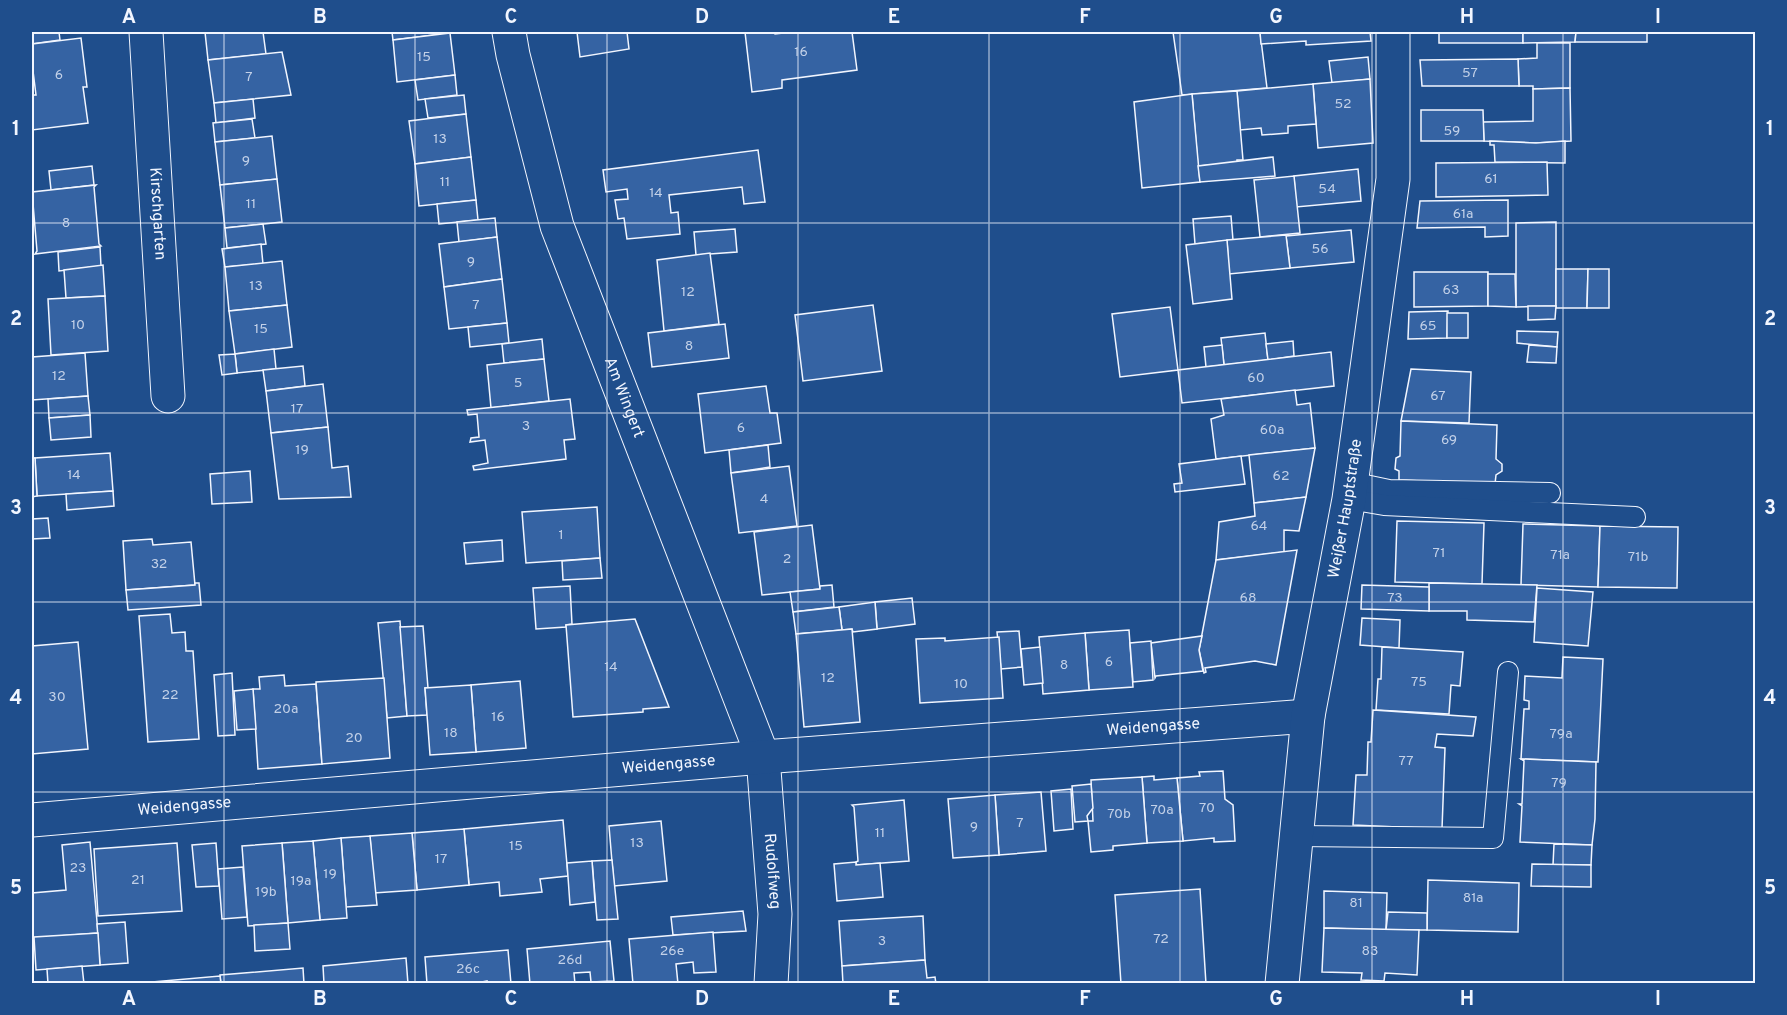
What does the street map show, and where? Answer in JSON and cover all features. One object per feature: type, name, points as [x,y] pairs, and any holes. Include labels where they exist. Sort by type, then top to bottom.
[{"type":"street","name":"Kirschgarten","points":[[146,32],[168,396]]},
{"type":"street","name":"Am Wingert","points":[[509,32],[513,56],[558,226],[763,757]]},
{"type":"street","name":"Weißer Hauptstraße","points":[[1282,984],[1308,716],[1350,491],[1393,180],[1393,32]]},
{"type":"street","name":"Weidengasse","points":[[32,820],[763,757],[1308,716]]},
{"type":"street","name":"Rudolfweg","points":[[763,757],[775,914],[771,984]]},
{"type":"lane","points":[[1350,491],[1550,493]]},
{"type":"lane","points":[[1350,491],[1384,505],[1635,517]]},
{"type":"lane","points":[[1296,836],[1493,838],[1508,672]]},
{"type":"building","points":[[32,32],[59,32],[60,40],[32,44]]},
{"type":"building","points":[[205,32],[263,32],[266,54],[208,60]]},
{"type":"building","points":[[392,32],[450,32],[450,33],[393,40]]},
{"type":"building","points":[[577,32],[627,32],[629,49],[580,57]]},
{"type":"building","points":[[745,32],[774,32],[775,34],[852,32],[857,70],[782,80],[782,88],[752,92]]},
{"type":"building","points":[[1173,32],[1260,32],[1267,88],[1182,95]]},
{"type":"building","points":[[1260,32],[1370,32],[1371,41],[1306,45],[1306,41],[1261,44]]},
{"type":"building","points":[[1439,32],[1523,32],[1523,43],[1439,43]]},
{"type":"building","points":[[1523,32],[1576,32],[1575,42],[1523,43]]},
{"type":"building","points":[[1576,32],[1647,32],[1647,42],[1575,42]]},
{"type":"building","points":[[450,33],[455,75],[397,82],[393,40]]},
{"type":"building","points":[[81,38],[87,87],[83,87],[88,123],[32,130],[32,95],[36,95],[32,44]]},
{"type":"building","points":[[1537,43],[1570,43],[1570,88],[1533,89],[1533,86],[1519,86],[1518,59],[1537,58]]},
{"type":"building","points":[[282,52],[291,95],[214,103],[208,60]]},
{"type":"building","points":[[1368,57],[1370,79],[1332,83],[1329,61]]},
{"type":"building","points":[[1518,59],[1519,86],[1422,86],[1420,60]]},
{"type":"building","points":[[455,75],[457,95],[418,100],[415,80]]},
{"type":"building","points":[[1370,79],[1373,143],[1318,148],[1313,84]]},
{"type":"building","points":[[1313,84],[1316,124],[1288,126],[1288,133],[1262,135],[1261,128],[1240,130],[1237,91]]},
{"type":"building","points":[[1570,88],[1571,141],[1536,143],[1484,141],[1483,122],[1533,121],[1533,89]]},
{"type":"building","points":[[1237,91],[1243,160],[1237,160],[1237,163],[1198,166],[1192,94]]},
{"type":"building","points":[[1192,94],[1200,182],[1142,188],[1134,102]]},
{"type":"building","points":[[464,95],[466,114],[428,118],[425,99]]},
{"type":"building","points":[[253,99],[255,118],[216,123],[214,103]]},
{"type":"building","points":[[1421,110],[1483,110],[1484,141],[1421,141]]},
{"type":"building","points":[[466,114],[471,157],[415,164],[409,121]]},
{"type":"building","points":[[252,119],[255,138],[215,142],[213,123]]},
{"type":"building","points":[[272,136],[277,179],[220,185],[215,142]]},
{"type":"building","points":[[1490,141],[1536,143],[1565,141],[1565,163],[1495,162],[1494,145],[1490,145]]},
{"type":"building","points":[[758,150],[765,202],[744,204],[742,187],[669,195],[671,213],[678,212],[680,234],[627,239],[624,218],[618,219],[615,200],[628,199],[627,189],[606,192],[603,170]]},
{"type":"building","points":[[471,157],[476,200],[419,206],[415,164]]},
{"type":"building","points":[[1273,157],[1275,176],[1200,182],[1198,166]]},
{"type":"building","points":[[1547,162],[1548,195],[1436,197],[1436,163]]},
{"type":"building","points":[[92,166],[94,185],[51,190],[49,171]]},
{"type":"building","points":[[1358,169],[1361,201],[1296,207],[1294,176]]},
{"type":"building","points":[[1294,176],[1300,233],[1260,237],[1254,180]]},
{"type":"building","points":[[277,179],[282,222],[225,228],[220,185]]},
{"type":"building","points":[[96,185],[94,187],[101,246],[35,254],[37,251],[32,192]]},
{"type":"building","points":[[476,200],[478,220],[439,224],[437,204]]},
{"type":"building","points":[[1508,200],[1508,236],[1485,237],[1485,227],[1417,228],[1420,201]]},
{"type":"building","points":[[1231,216],[1233,240],[1195,244],[1193,219]]},
{"type":"building","points":[[495,218],[497,237],[459,242],[457,222]]},
{"type":"building","points":[[1556,222],[1556,306],[1516,307],[1516,223]]},
{"type":"building","points":[[263,224],[266,244],[227,248],[225,228]]},
{"type":"building","points":[[735,229],[737,252],[696,255],[694,232]]},
{"type":"building","points":[[1351,230],[1354,262],[1290,268],[1286,236]]},
{"type":"building","points":[[1286,235],[1290,268],[1229,274],[1227,240]]},
{"type":"building","points":[[497,237],[502,279],[444,287],[439,244]]},
{"type":"building","points":[[1227,240],[1232,299],[1193,304],[1186,245]]},
{"type":"building","points":[[261,244],[263,264],[225,267],[222,249]]},
{"type":"building","points":[[100,247],[101,266],[59,271],[58,252]]},
{"type":"building","points":[[710,253],[719,324],[664,331],[657,260]]},
{"type":"building","points":[[282,261],[287,305],[229,311],[225,267]]},
{"type":"building","points":[[103,265],[105,296],[66,298],[64,270]]},
{"type":"building","points":[[1556,269],[1588,269],[1587,308],[1556,308]]},
{"type":"building","points":[[1588,269],[1609,269],[1609,308],[1587,308]]},
{"type":"building","points":[[1414,272],[1488,272],[1488,306],[1414,307]]},
{"type":"building","points":[[1488,274],[1515,274],[1516,307],[1488,306]]},
{"type":"building","points":[[502,279],[507,323],[449,329],[444,287]]},
{"type":"building","points":[[105,296],[108,351],[51,355],[48,299]]},
{"type":"building","points":[[287,305],[292,347],[235,354],[229,311]]},
{"type":"building","points":[[873,305],[882,371],[803,381],[795,315]]},
{"type":"building","points":[[1528,306],[1556,306],[1555,319],[1528,320]]},
{"type":"building","points":[[1170,307],[1178,370],[1120,377],[1112,314]]},
{"type":"building","points":[[1448,311],[1447,338],[1408,339],[1409,312]]},
{"type":"building","points":[[1447,313],[1468,313],[1468,338],[1447,338]]},
{"type":"building","points":[[507,323],[509,343],[470,347],[468,327]]},
{"type":"building","points":[[725,324],[729,358],[652,367],[648,333]]},
{"type":"building","points":[[1517,331],[1558,332],[1557,347],[1517,343]]},
{"type":"building","points":[[1265,333],[1268,360],[1224,365],[1221,338]]},
{"type":"building","points":[[542,339],[544,359],[504,363],[502,344]]},
{"type":"building","points":[[1293,341],[1294,356],[1268,360],[1266,344]]},
{"type":"building","points":[[1222,345],[1224,365],[1206,367],[1204,347]]},
{"type":"building","points":[[1529,345],[1557,347],[1556,363],[1527,362]]},
{"type":"building","points":[[274,349],[276,369],[237,373],[235,354]]},
{"type":"building","points":[[1331,352],[1334,386],[1182,403],[1178,370]]},
{"type":"building","points":[[85,353],[88,396],[32,400],[32,357]]},
{"type":"building","points":[[235,354],[237,373],[222,375],[219,355]]},
{"type":"building","points":[[544,359],[549,401],[491,408],[487,365]]},
{"type":"building","points":[[303,366],[305,386],[266,391],[263,370]]},
{"type":"building","points":[[1411,369],[1471,372],[1469,423],[1401,421]]},
{"type":"building","points":[[323,384],[328,427],[271,433],[266,391]]},
{"type":"building","points":[[766,386],[770,413],[777,413],[781,443],[705,453],[698,394]]},
{"type":"building","points":[[1295,390],[1297,405],[1310,403],[1315,448],[1216,459],[1211,419],[1224,415],[1221,399]]},
{"type":"building","points":[[88,396],[90,415],[49,418],[48,399]]},
{"type":"building","points":[[570,399],[575,439],[564,440],[566,459],[474,470],[473,466],[488,463],[485,440],[470,442],[471,438],[479,437],[477,414],[468,415],[467,410]]},
{"type":"building","points":[[90,415],[91,437],[51,440],[49,418]]},
{"type":"building","points":[[1401,421],[1497,425],[1496,459],[1502,464],[1502,471],[1496,475],[1495,484],[1399,480],[1399,471],[1395,469],[1396,458],[1400,456]]},
{"type":"building","points":[[328,427],[332,468],[348,466],[351,497],[279,499],[271,433]]},
{"type":"building","points":[[768,445],[770,467],[731,473],[729,450]]},
{"type":"building","points":[[1315,448],[1306,497],[1254,503],[1249,455]]},
{"type":"building","points":[[110,453],[113,491],[37,496],[35,458]]},
{"type":"building","points":[[1241,456],[1245,484],[1175,492],[1174,484],[1182,483],[1179,464]]},
{"type":"building","points":[[32,458],[35,458],[37,496],[32,497]]},
{"type":"building","points":[[789,466],[797,526],[739,533],[731,473]]},
{"type":"building","points":[[250,471],[252,502],[212,504],[210,474]]},
{"type":"building","points":[[113,491],[114,506],[67,510],[66,494]]},
{"type":"building","points":[[1306,497],[1299,531],[1284,530],[1284,552],[1216,560],[1219,522],[1255,516],[1254,503]]},
{"type":"building","points":[[597,507],[600,558],[526,563],[522,512]]},
{"type":"building","points":[[48,518],[50,538],[32,539],[32,519]]},
{"type":"building","points":[[1397,521],[1484,523],[1482,584],[1395,582]]},
{"type":"building","points":[[1523,524],[1600,526],[1598,587],[1521,585]]},
{"type":"building","points":[[812,525],[820,589],[762,595],[754,532]]},
{"type":"building","points":[[1600,526],[1678,527],[1677,588],[1598,587]]},
{"type":"building","points":[[152,539],[153,545],[191,542],[195,585],[126,590],[123,541]]},
{"type":"building","points":[[502,540],[503,561],[466,564],[464,543]]},
{"type":"building","points":[[1297,550],[1276,665],[1255,661],[1205,668],[1204,673],[1199,650],[1216,560]]},
{"type":"building","points":[[600,558],[602,578],[563,580],[562,561]]},
{"type":"building","points":[[199,583],[201,605],[128,610],[126,590],[195,585]]},
{"type":"building","points":[[1429,583],[1537,585],[1534,622],[1467,620],[1467,611],[1429,611]]},
{"type":"building","points":[[832,585],[834,607],[793,612],[790,592],[820,589],[820,586]]},
{"type":"building","points":[[1362,585],[1429,587],[1429,611],[1361,609]]},
{"type":"building","points":[[570,586],[572,624],[566,627],[536,629],[533,588]]},
{"type":"building","points":[[1537,588],[1593,592],[1588,646],[1534,642]]},
{"type":"building","points":[[912,598],[915,624],[877,629],[875,602]]},
{"type":"building","points":[[875,602],[877,629],[853,632],[852,629],[842,630],[839,607]]},
{"type":"building","points":[[839,607],[842,630],[796,634],[793,612]]},
{"type":"building","points":[[170,614],[172,633],[185,632],[186,651],[193,651],[199,739],[148,742],[139,616]]},
{"type":"building","points":[[1362,618],[1400,620],[1399,648],[1360,645]]},
{"type":"building","points":[[635,619],[669,707],[643,709],[643,712],[573,717],[566,625]]},
{"type":"building","points":[[400,621],[407,716],[387,718],[378,623]]},
{"type":"building","points":[[423,626],[428,688],[425,688],[427,715],[407,716],[400,627]]},
{"type":"building","points":[[852,629],[860,722],[804,727],[796,634]]},
{"type":"building","points":[[1129,630],[1133,687],[1089,690],[1085,633]]},
{"type":"building","points":[[1019,631],[1022,667],[1001,669],[997,632]]},
{"type":"building","points":[[1085,633],[1089,690],[1043,694],[1039,637]]},
{"type":"building","points":[[1202,636],[1199,650],[1203,671],[1156,676],[1155,678],[1151,643]]},
{"type":"building","points":[[999,637],[1003,698],[920,703],[916,639],[945,638],[945,641]]},
{"type":"building","points":[[1151,641],[1153,680],[1133,682],[1130,643]]},
{"type":"building","points":[[78,642],[88,749],[32,754],[32,646]]},
{"type":"building","points":[[1040,647],[1043,683],[1024,685],[1021,649]]},
{"type":"building","points":[[1382,647],[1463,652],[1460,686],[1451,685],[1449,714],[1376,710],[1378,679],[1381,679]]},
{"type":"building","points":[[1563,657],[1603,659],[1598,762],[1521,759],[1524,709],[1529,709],[1529,701],[1524,700],[1525,676],[1562,678]]},
{"type":"building","points":[[232,673],[235,735],[218,736],[214,675]]},
{"type":"building","points":[[284,675],[285,686],[316,684],[322,764],[258,769],[253,689],[260,689],[259,677]]},
{"type":"building","points":[[384,678],[390,758],[322,764],[316,682]]},
{"type":"building","points":[[520,681],[526,748],[476,752],[471,685]]},
{"type":"building","points":[[471,685],[476,752],[430,755],[425,688]]},
{"type":"building","points":[[253,689],[256,729],[237,730],[234,691]]},
{"type":"building","points":[[1373,710],[1476,717],[1473,736],[1437,734],[1435,747],[1445,748],[1442,829],[1353,825],[1356,775],[1367,775],[1368,742],[1371,742]]},
{"type":"building","points":[[1521,759],[1596,762],[1592,845],[1520,842],[1522,806],[1519,804],[1522,804],[1524,761]]},
{"type":"building","points":[[1223,771],[1225,799],[1233,805],[1235,841],[1214,842],[1214,838],[1183,841],[1177,778],[1200,776],[1199,772]]},
{"type":"building","points":[[1154,776],[1154,780],[1177,778],[1183,841],[1147,843],[1142,777]]},
{"type":"building","points":[[1142,777],[1147,843],[1113,846],[1113,850],[1091,852],[1088,821],[1093,821],[1091,780]]},
{"type":"building","points":[[1091,784],[1093,808],[1087,816],[1088,821],[1075,822],[1072,786]]},
{"type":"building","points":[[1071,789],[1073,829],[1054,831],[1051,791]]},
{"type":"building","points":[[1041,792],[1046,851],[999,855],[995,795]]},
{"type":"building","points":[[995,795],[999,855],[953,858],[948,799]]},
{"type":"building","points":[[904,800],[909,861],[856,865],[858,861],[852,805]]},
{"type":"building","points":[[563,820],[568,876],[540,879],[542,892],[500,896],[499,882],[469,885],[464,829]]},
{"type":"building","points":[[661,821],[667,881],[614,886],[609,826]]},
{"type":"building","points":[[464,829],[469,885],[417,890],[412,833]]},
{"type":"building","points":[[412,833],[417,890],[374,893],[370,836]]},
{"type":"building","points":[[370,836],[377,905],[346,907],[341,838]]},
{"type":"building","points":[[341,838],[347,918],[320,920],[313,841]]},
{"type":"building","points":[[313,841],[320,920],[288,923],[282,843]]},
{"type":"building","points":[[90,842],[98,933],[32,938],[32,893],[66,890],[62,845]]},
{"type":"building","points":[[177,843],[182,911],[98,916],[94,849]]},
{"type":"building","points":[[216,843],[219,886],[196,887],[192,845]]},
{"type":"building","points":[[282,843],[288,923],[248,926],[242,846]]},
{"type":"building","points":[[1554,844],[1592,845],[1591,865],[1553,865]]},
{"type":"building","points":[[612,860],[618,919],[597,920],[592,861]]},
{"type":"building","points":[[592,861],[595,902],[570,905],[567,863]]},
{"type":"building","points":[[856,862],[856,865],[880,863],[883,897],[837,901],[834,864]]},
{"type":"building","points":[[1532,864],[1591,865],[1591,887],[1531,886]]},
{"type":"building","points":[[243,867],[247,917],[222,919],[218,869]]},
{"type":"building","points":[[1428,880],[1519,883],[1518,932],[1427,930]]},
{"type":"building","points":[[1200,889],[1206,984],[1121,984],[1115,895]]},
{"type":"building","points":[[1324,891],[1387,893],[1386,930],[1324,928]]},
{"type":"building","points":[[743,911],[746,931],[673,935],[671,917]]},
{"type":"building","points":[[1388,912],[1427,913],[1427,930],[1386,930]]},
{"type":"building","points":[[923,916],[925,960],[842,966],[839,921]]},
{"type":"building","points":[[125,922],[128,963],[100,965],[97,924]]},
{"type":"building","points":[[288,923],[290,949],[255,951],[254,925]]},
{"type":"building","points":[[1324,928],[1419,930],[1417,975],[1385,973],[1384,981],[1361,980],[1362,973],[1322,972]]},
{"type":"building","points":[[713,932],[716,972],[694,973],[693,962],[676,964],[678,984],[633,984],[629,939]]},
{"type":"building","points":[[98,933],[100,965],[36,970],[34,937]]},
{"type":"building","points":[[610,941],[614,981],[591,982],[590,972],[574,973],[575,984],[530,984],[527,949]]},
{"type":"building","points":[[508,950],[511,984],[487,984],[487,981],[472,984],[427,984],[425,957]]},
{"type":"building","points":[[406,958],[408,984],[324,984],[323,966]]},
{"type":"building","points":[[925,960],[927,978],[935,977],[936,984],[843,984],[842,966]]},
{"type":"building","points":[[82,966],[84,984],[48,984],[47,969]]},
{"type":"building","points":[[303,968],[304,984],[221,984],[220,975]]},
{"type":"building","points":[[220,976],[221,984],[129,984]]}]
